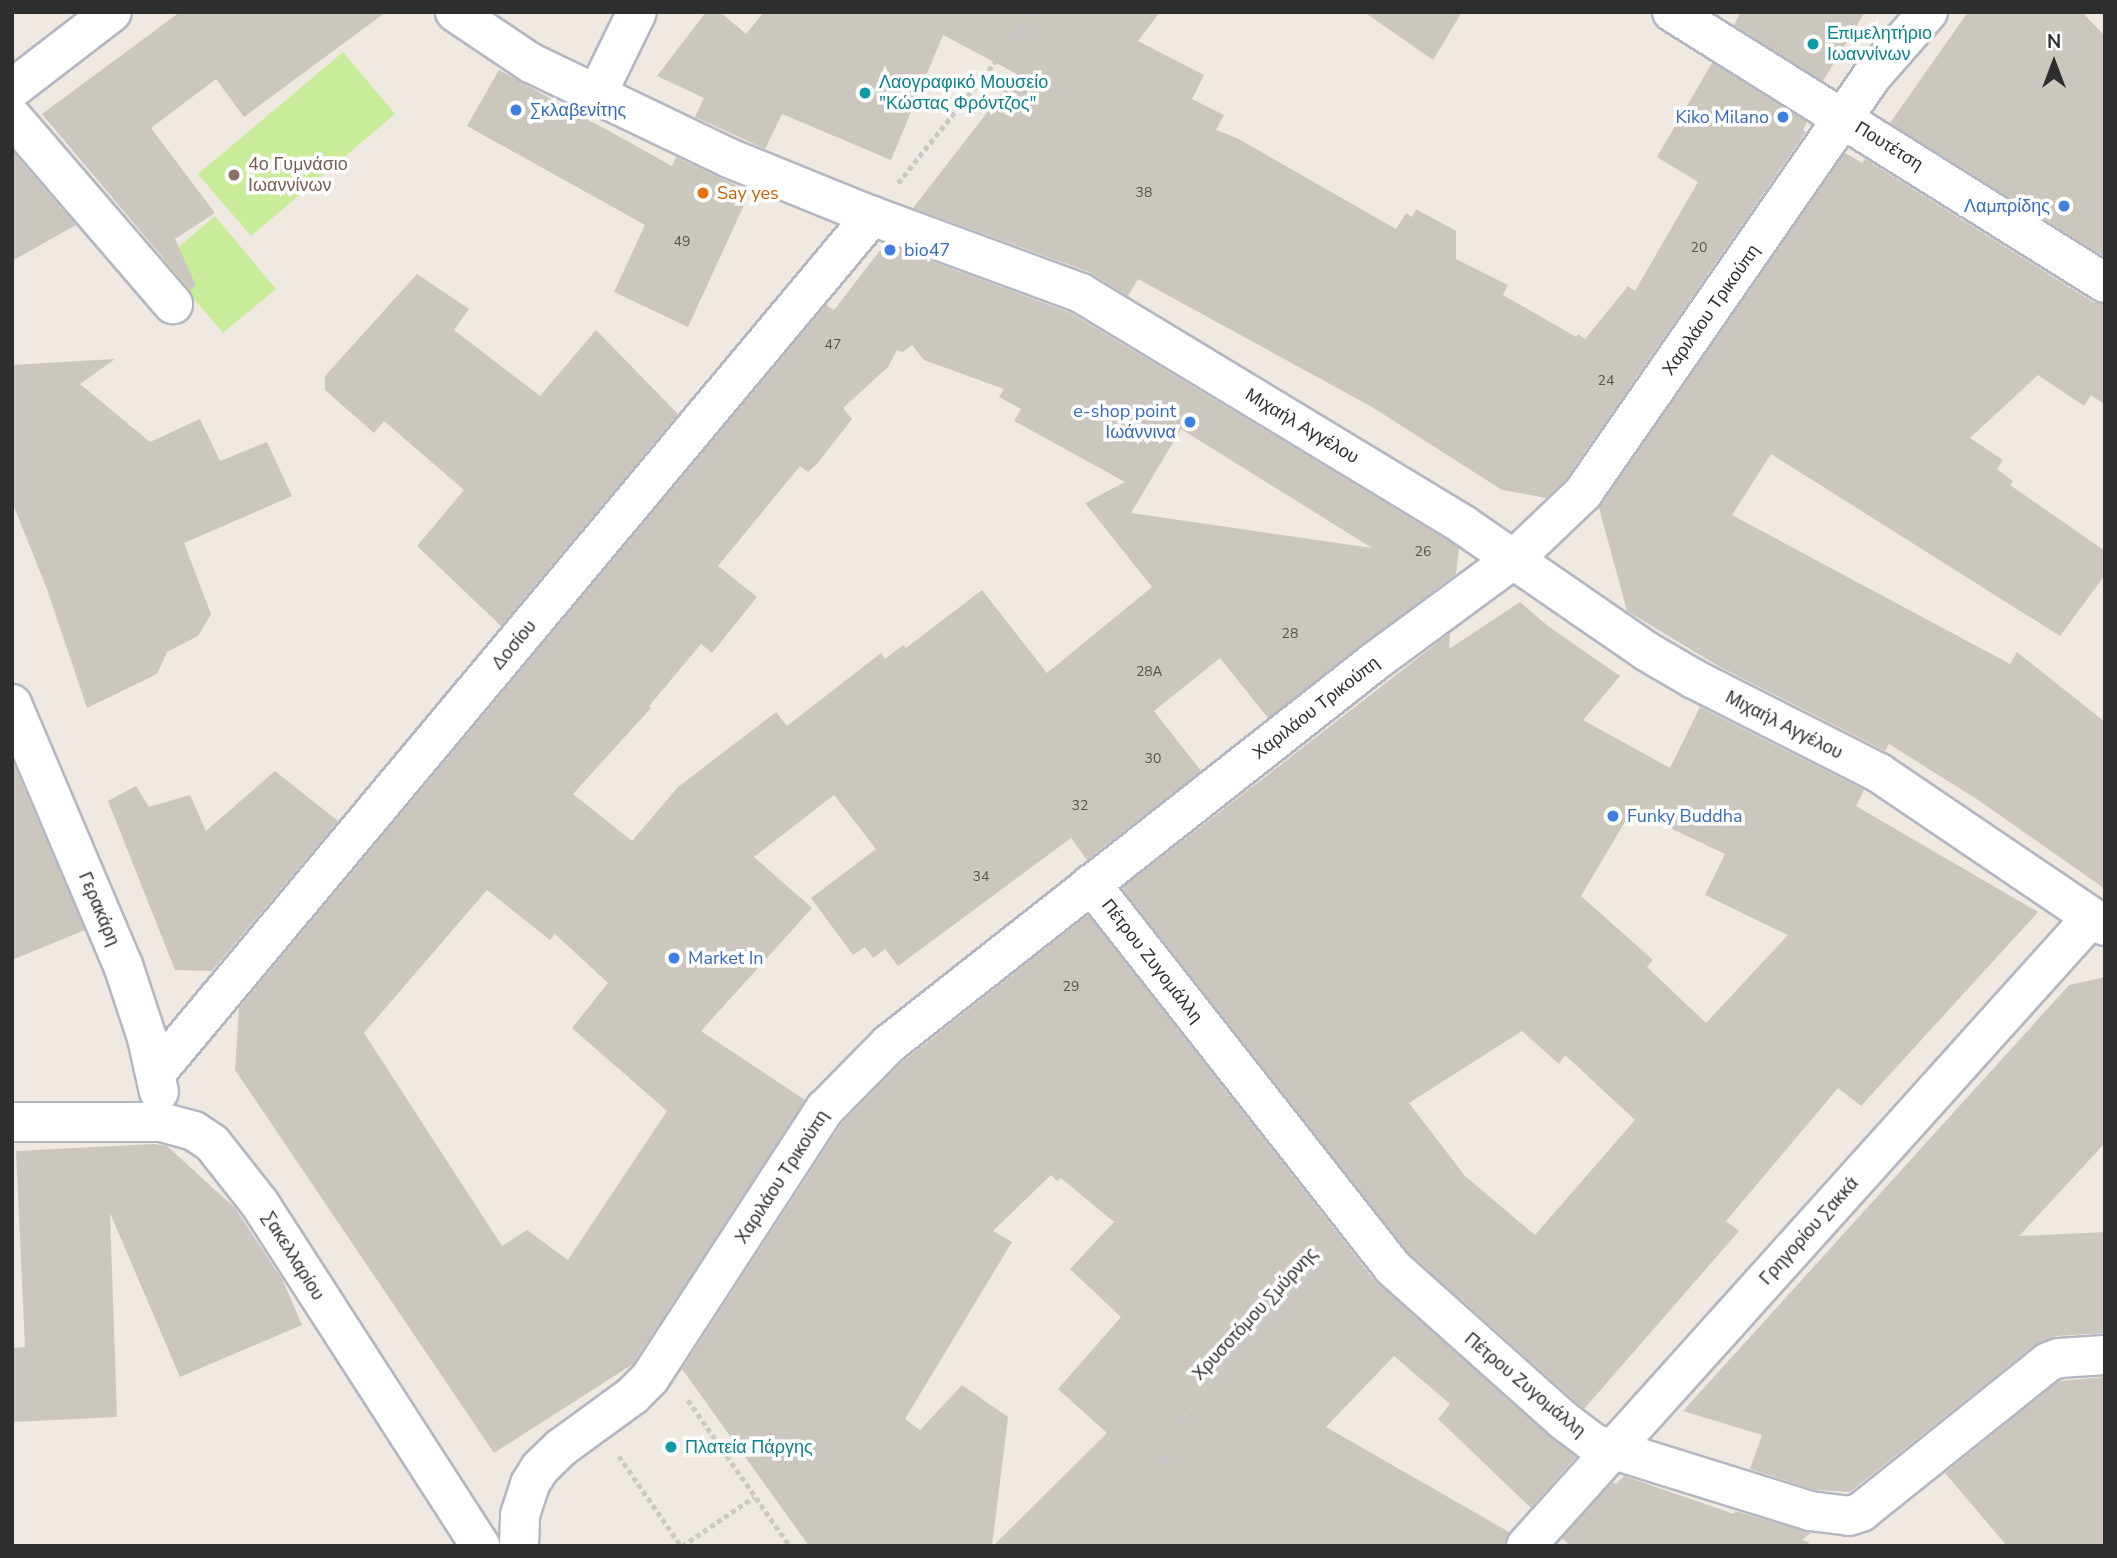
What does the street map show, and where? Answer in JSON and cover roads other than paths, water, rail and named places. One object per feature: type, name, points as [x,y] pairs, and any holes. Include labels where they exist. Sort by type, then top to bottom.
[{"type":"street","points":[[12,89],[112,12]]},
{"type":"street","name":"Μιχαήλ Αγγέλου","points":[[455,12],[531,64],[729,158],[872,216],[1081,293],[1356,458],[1515,558],[1605,624],[1694,680],[1879,773],[2099,921]]},
{"type":"street","points":[[596,96],[637,12]]},
{"type":"street","name":"Πουτέτση","points":[[1672,12],[1844,117],[2105,283]]},
{"type":"street","name":"Χαριλάου Τρικούπη","points":[[519,1546],[520,1515],[530,1484],[551,1456],[632,1396],[661,1362],[825,1109],[889,1044],[1374,662],[1515,558],[1552,526],[1598,475],[1872,76],[1928,12]]},
{"type":"street","points":[[12,117],[173,304]]},
{"type":"street","name":"Δοσίου","points":[[156,1073],[872,216]]},
{"type":"street","name":"Γερακάρη","points":[[12,704],[123,965],[156,1073],[161,1122]]},
{"type":"street","name":"Πέτρου Ζυγομάλλη","points":[[1091,884],[1408,1284],[1563,1420],[1595,1444],[1810,1511],[1849,1516],[1861,1511],[2048,1362],[2059,1357],[2105,1355]]},
{"type":"street","name":"Γρηγορίου Σακκά","points":[[1526,1546],[1611,1450],[2099,921]]},
{"type":"street","name":"Σακελλαρίου","points":[[12,1122],[161,1122],[194,1131],[212,1143],[260,1204],[480,1546]]},
{"type":"place","name":"Επιμελητήριο Ιωαννίνων","points":[[1813,44]]},
{"type":"place","name":"Λαογραφικό Μουσείο \"Κώστας Φρόντζος\"","points":[[865,93]]},
{"type":"place","name":"Σκλαβενίτης","points":[[516,110]]},
{"type":"place","name":"Kiko Milano","points":[[1783,117]]},
{"type":"place","name":"4ο Γυμνάσιο Ιωαννίνων","points":[[234,175]]},
{"type":"place","name":"Say yes","points":[[703,193]]},
{"type":"place","name":"Λαμπρίδης","points":[[2064,206]]},
{"type":"place","name":"bio47","points":[[890,250]]},
{"type":"place","name":"e-shop point Ιωάννινα","points":[[1190,422]]},
{"type":"place","name":"Funky Buddha","points":[[1613,816]]},
{"type":"place","name":"Market In","points":[[674,958]]},
{"type":"place","name":"Πλατεία Πάργης","points":[[671,1447]]}]
